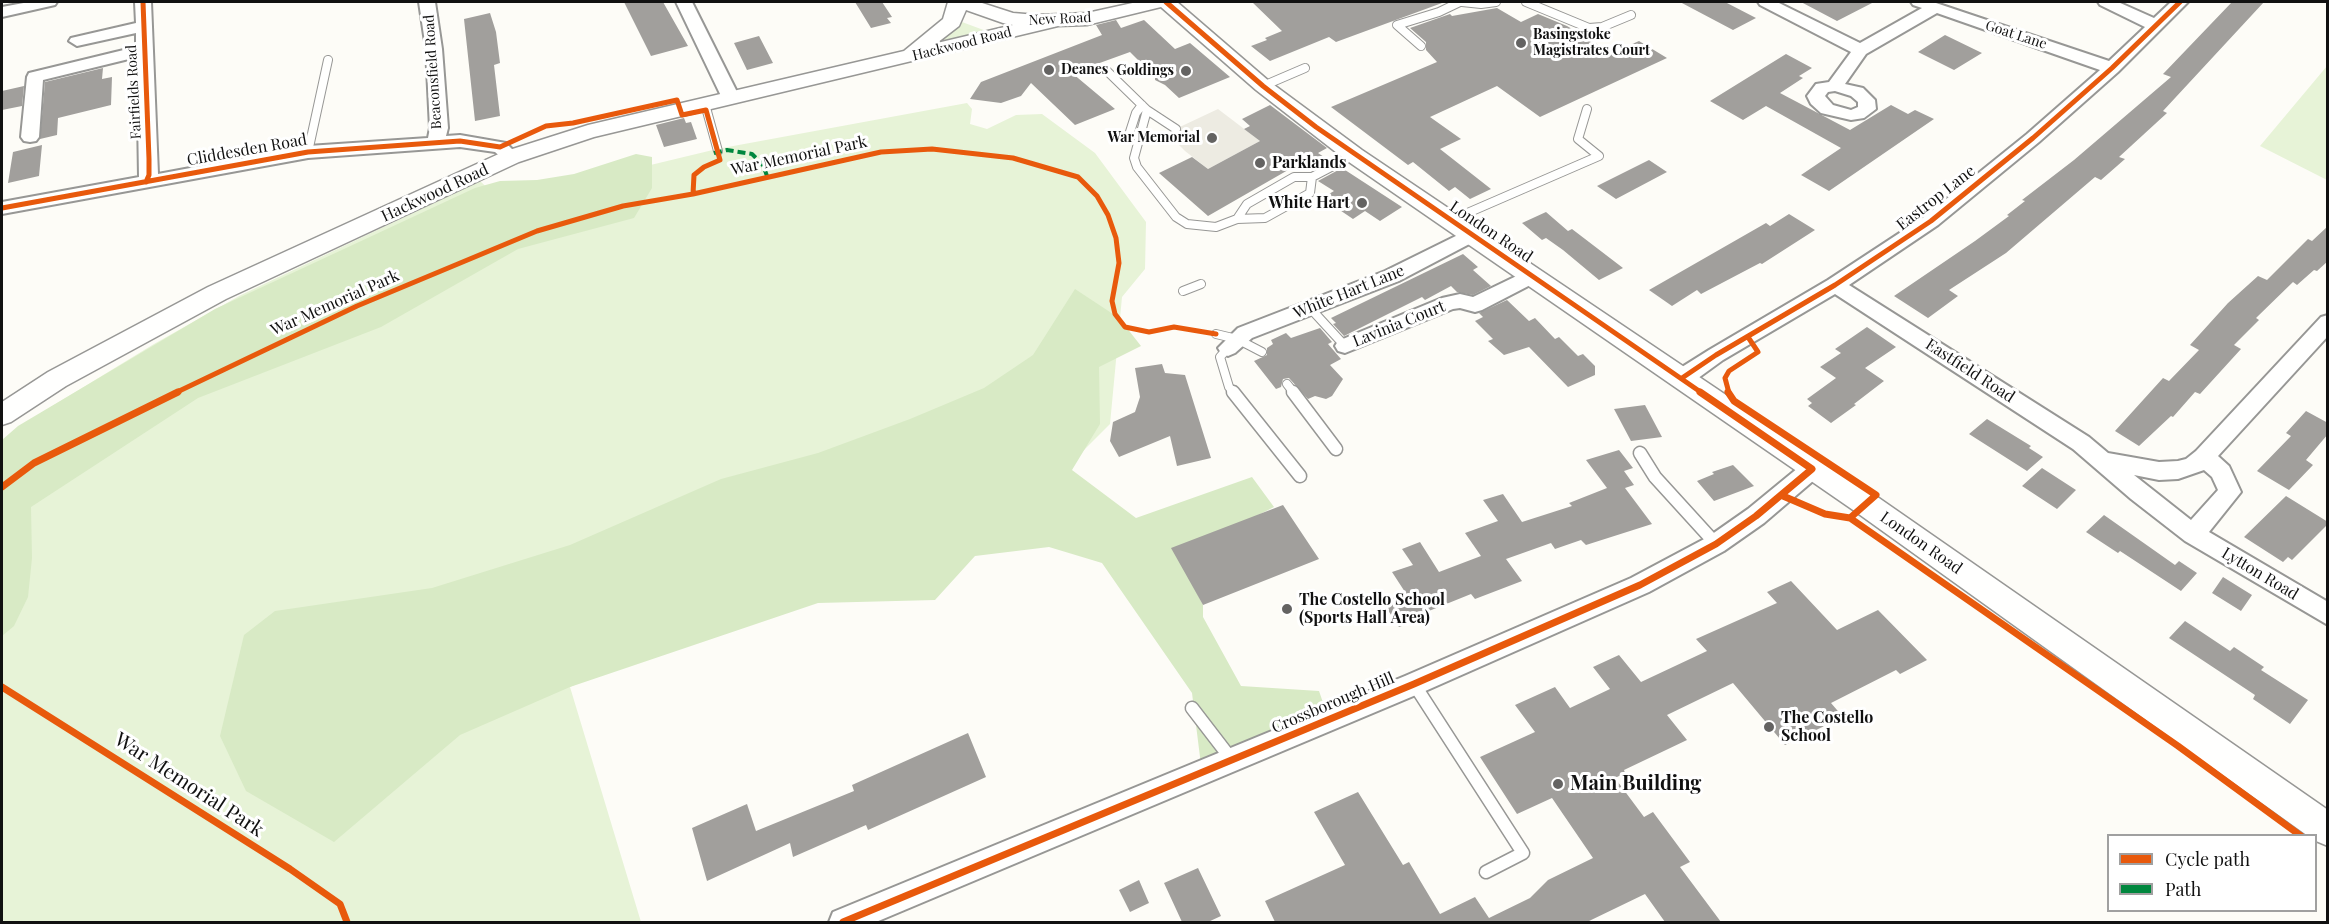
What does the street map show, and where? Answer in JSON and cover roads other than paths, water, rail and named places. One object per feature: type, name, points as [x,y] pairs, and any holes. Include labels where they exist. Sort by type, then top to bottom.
[{"type":"street","points":[[2,12],[49,2]]},
{"type":"street","name":"Fairfields Road","points":[[143,2],[149,159],[149,175],[146,182]]},
{"type":"street","name":"Beaconsfield Road","points":[[427,2],[434,49],[438,107],[439,128],[436,142]]},
{"type":"street","points":[[684,2],[731,98]]},
{"type":"street","name":"Hackwood Road","points":[[903,59],[952,22],[960,2]]},
{"type":"street","name":"New Road","points":[[960,2],[1010,19],[1055,21],[1109,15],[1159,2]]},
{"type":"street","name":"London Road","points":[[1166,2],[1263,86],[1354,154],[1866,504],[2328,830]]},
{"type":"street","points":[[1766,2],[1860,50]]},
{"type":"street","name":"Goat Lane","points":[[1919,2],[2112,68]]},
{"type":"street","points":[[2106,2],[2155,25]]},
{"type":"street","name":"Eastrop Lane","points":[[1682,378],[1716,355],[1835,285],[1931,221],[2033,138],[2112,68],[2180,2]]},
{"type":"street","points":[[1835,86],[1860,50],[1935,8]]},
{"type":"street","name":"Hackwood Road","points":[[2,415],[57,379],[217,293],[511,157],[606,123],[648,112],[705,104],[903,59],[1055,21]]},
{"type":"street","points":[[77,41],[144,26]]},
{"type":"street","points":[[30,137],[35,77],[144,50]]},
{"type":"street","name":"Cliddesden Road","points":[[2,208],[308,152],[436,142],[481,142],[500,147],[511,157]]},
{"type":"street","name":"White Hart Lane","points":[[1227,340],[1311,309],[1347,290],[1435,255],[1470,235]]},
{"type":"street","name":"Lavinia Court","points":[[1345,346],[1449,303],[1460,302],[1475,305],[1531,276]]},
{"type":"street","name":"Eastfield Road","points":[[1835,285],[2081,443],[2139,494],[2193,534]]},
{"type":"street","name":"Eastfield Road","points":[[2102,460],[2139,469],[2171,471],[2187,468],[2204,457],[2328,322]]},
{"type":"street","points":[[2193,534],[2230,492],[2222,472],[2204,457]]},
{"type":"street","name":"Crossborough Hill","points":[[843,922],[1414,684],[1640,585],[1716,544],[1784,496],[1812,469]]},
{"type":"street","name":"Lytton Road","points":[[2193,534],[2328,615]]},
{"type":"lane","points":[[1420,46],[1397,25],[1439,12],[1461,2],[1481,4],[1496,2]]},
{"type":"lane","points":[[1526,2],[1589,28],[1602,27],[1631,15]]},
{"type":"lane","points":[[308,152],[328,60]]},
{"type":"lane","points":[[1263,86],[1305,68]]},
{"type":"lane","points":[[1106,70],[1145,107],[1176,129]]},
{"type":"lane","name":"War Memorial Park","points":[[705,104],[718,152]]},
{"type":"lane","points":[[1118,137],[1128,138],[1136,113],[1145,107]]},
{"type":"lane","points":[[1145,107],[1134,158],[1137,167],[1176,217],[1187,224],[1216,227],[1237,219],[1265,218],[1310,193],[1312,177]]},
{"type":"lane","points":[[1449,221],[1599,156],[1578,139],[1587,109]]},
{"type":"lane","points":[[1237,219],[1247,204],[1294,177],[1312,177],[1354,154]]},
{"type":"lane","points":[[1182,291],[1202,284]]},
{"type":"lane","name":"Lavinia Court","points":[[1311,309],[1345,346]]},
{"type":"lane","points":[[1262,352],[1227,340],[1220,357],[1229,387],[1300,476]]},
{"type":"lane","points":[[1287,384],[1336,449]]},
{"type":"lane","points":[[1640,453],[1655,477],[1716,544]]},
{"type":"lane","points":[[1414,684],[1523,853],[1486,872]]},
{"type":"lane","points":[[1191,708],[1232,760]]},
{"type":"place","name":"Basingstoke Magistrates Court","points":[[1521,43]]},
{"type":"place","name":"Deanes","points":[[1049,70]]},
{"type":"place","name":"Goldings","points":[[1186,71]]},
{"type":"place","name":"War Memorial","points":[[1212,138]]},
{"type":"place","name":"Parklands","points":[[1260,163]]},
{"type":"place","name":"White Hart","points":[[1362,203]]},
{"type":"place","name":"The Costello School (Sports Hall Area)","points":[[1287,609]]},
{"type":"place","name":"The Costello School","points":[[1769,727]]},
{"type":"place","name":"Main Building","points":[[1558,784]]}]
